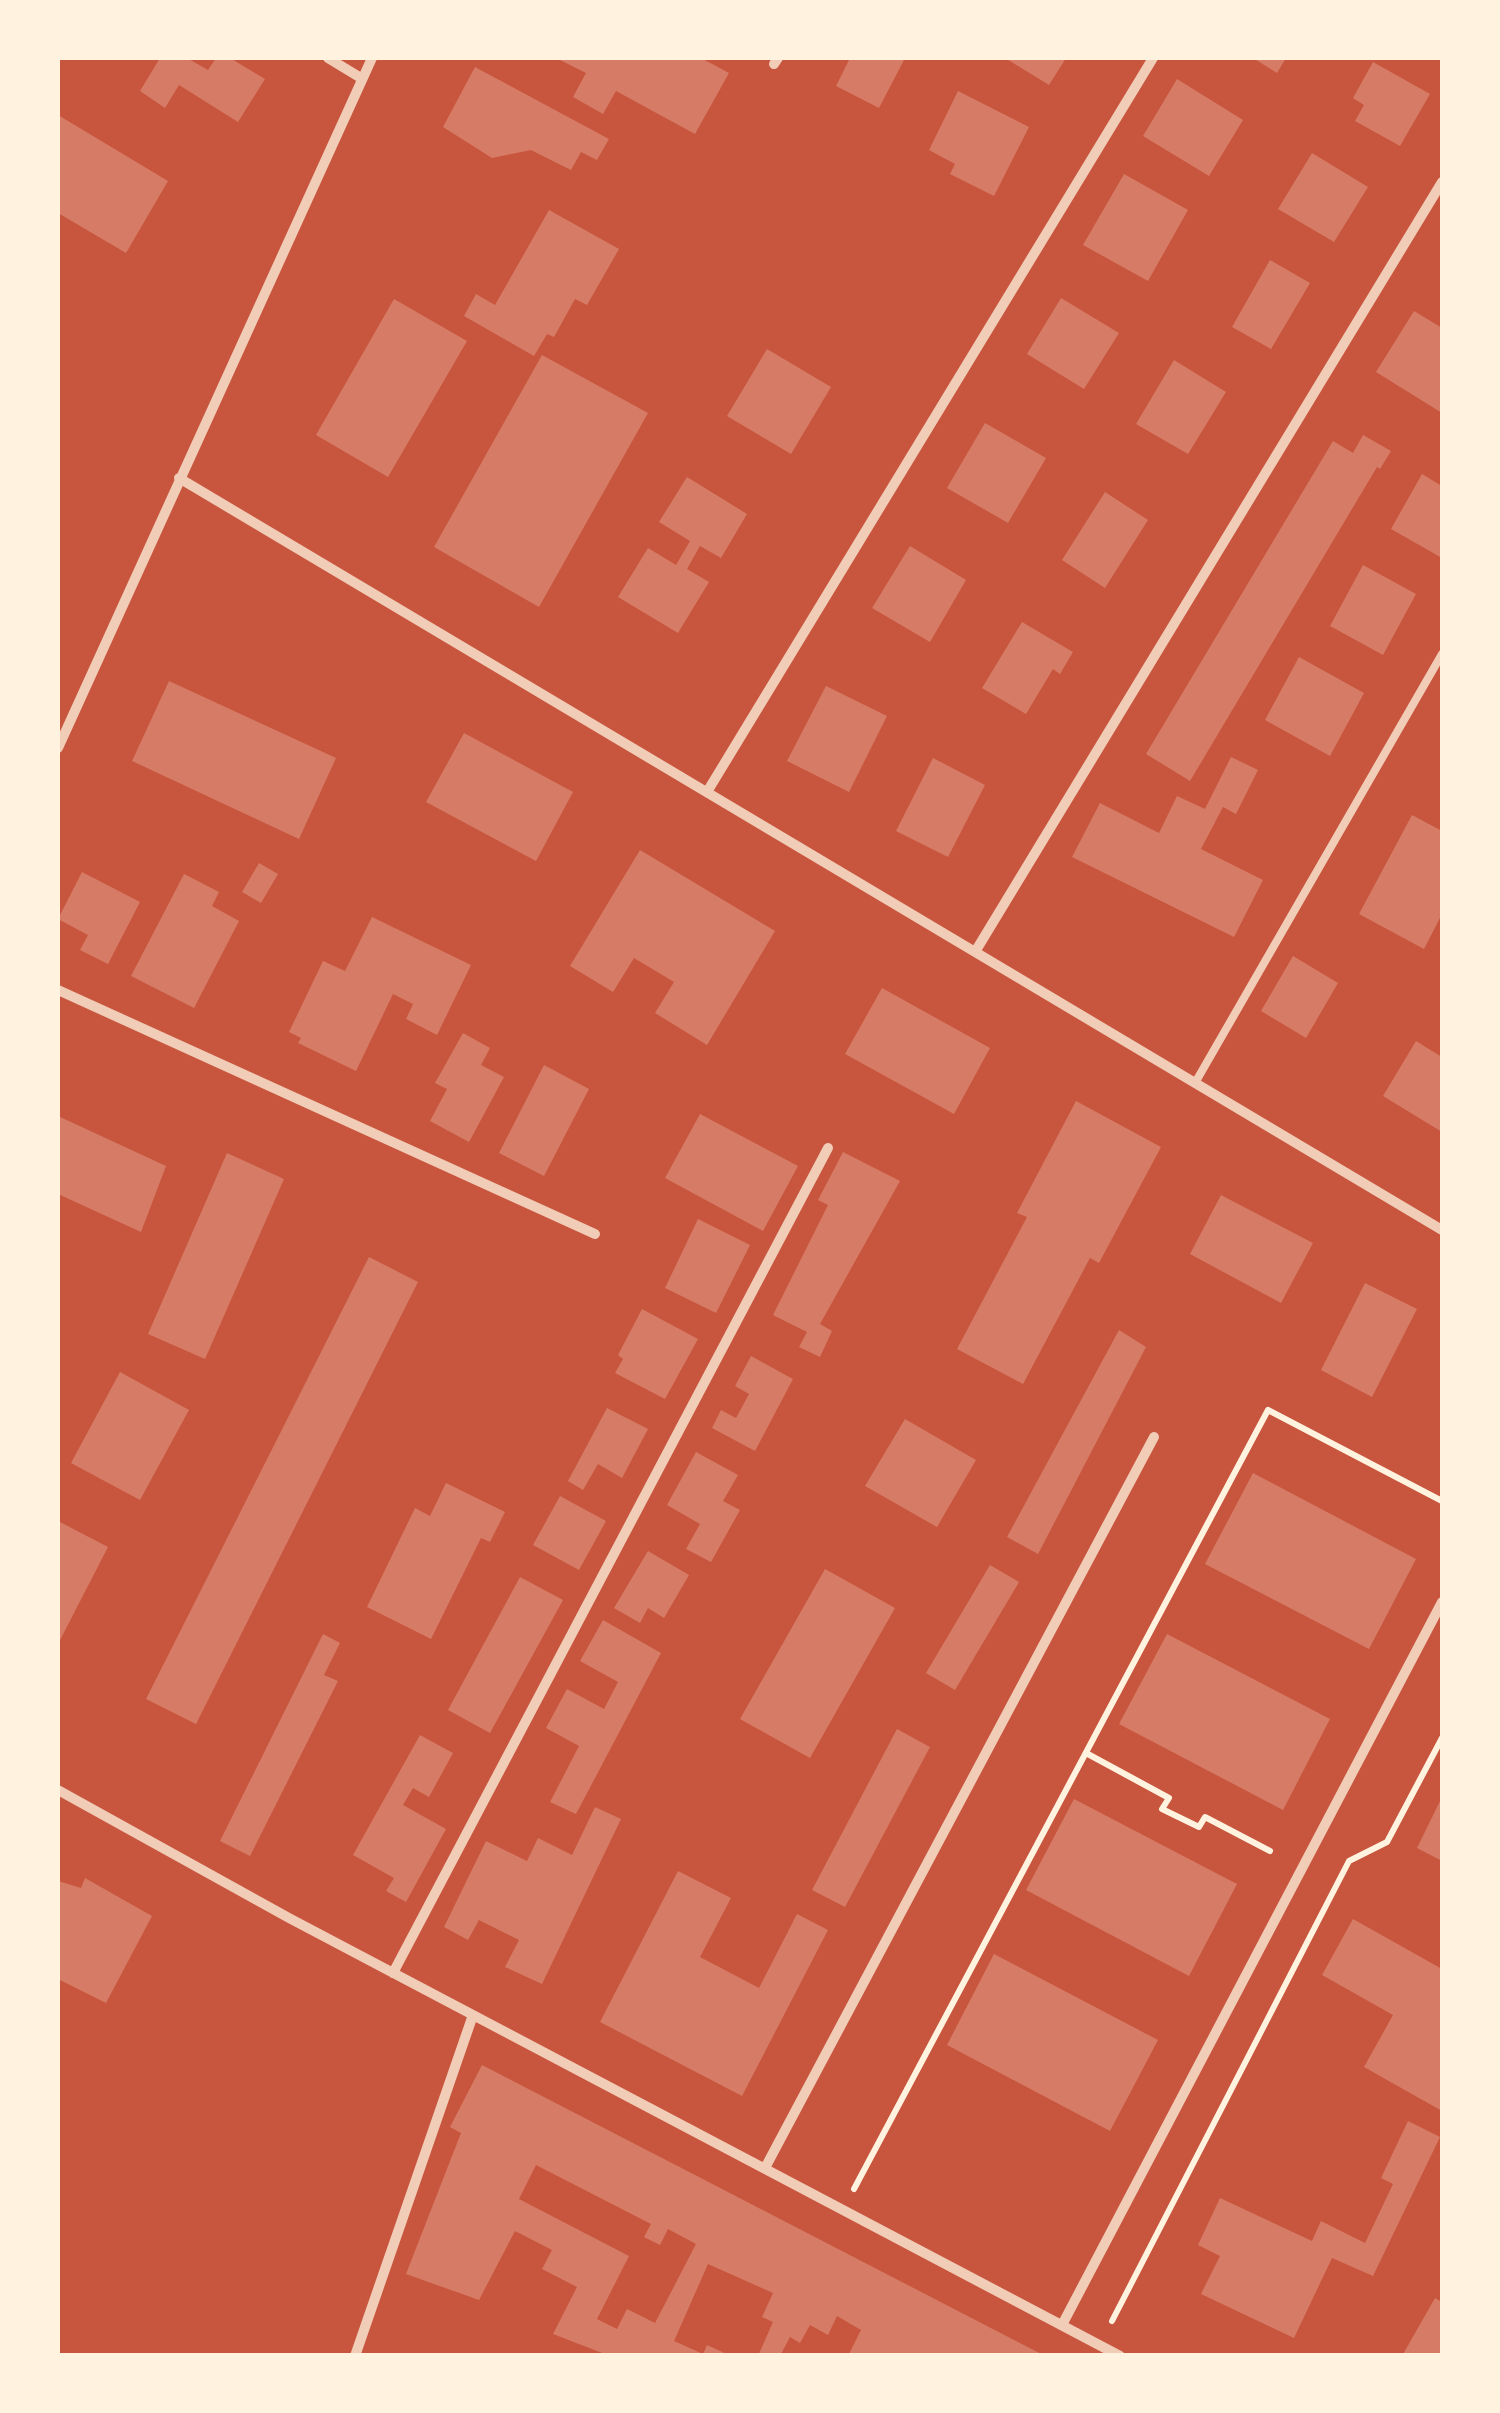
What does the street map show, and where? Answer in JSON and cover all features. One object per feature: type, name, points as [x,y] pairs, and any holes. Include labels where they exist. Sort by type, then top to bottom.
[{"type":"street","points":[[328,58],[361,78]]},
{"type":"street","points":[[58,748],[372,58]]},
{"type":"street","points":[[707,792],[1153,58]]},
{"type":"street","points":[[975,952],[1442,182]]},
{"type":"street","points":[[179,478],[1442,1230]]},
{"type":"street","points":[[58,990],[595,1234]]},
{"type":"street","points":[[393,1973],[828,1148]]},
{"type":"street","points":[[765,2168],[1154,1437]]},
{"type":"street","points":[[1062,2325],[1442,1602]]},
{"type":"street","points":[[58,1790],[393,1973],[1120,2356]]},
{"type":"street","points":[[355,2356],[473,2015]]},
{"type":"lane","points":[[1194,1083],[1442,654]]},
{"type":"path","points":[[843,2210],[1268,1410],[1442,1500]]},
{"type":"path","points":[[1100,2345],[1350,1861],[1388,1842],[1442,1738]]},
{"type":"path","points":[[1086,1754],[1169,1798],[1162,1809],[1199,1827],[1205,1817],[1270,1851]]},
{"type":"building","points":[[160,58],[187,58],[208,70],[216,58],[230,58],[265,79],[238,122],[179,85],[165,108],[140,91]]},
{"type":"building","points":[[556,58],[701,58],[729,73],[695,134],[616,91],[603,114],[573,97],[586,73]]},
{"type":"building","points":[[850,58],[905,58],[879,108],[836,86]]},
{"type":"building","points":[[1005,58],[1066,58],[1049,85]]},
{"type":"building","points":[[1253,58],[1286,58],[1277,73]]},
{"type":"building","points":[[1373,62],[1430,94],[1400,146],[1355,121],[1364,105],[1353,98]]},
{"type":"building","points":[[475,67],[609,139],[597,160],[581,152],[571,170],[531,150],[492,158],[443,127]]},
{"type":"building","points":[[1177,79],[1243,120],[1209,176],[1143,136]]},
{"type":"building","points":[[958,91],[1029,127],[994,196],[950,174],[955,164],[929,150]]},
{"type":"building","points":[[58,115],[168,181],[126,253],[58,213]]},
{"type":"building","points":[[1312,153],[1368,187],[1334,242],[1278,209]]},
{"type":"building","points":[[1124,174],[1188,210],[1148,281],[1083,245]]},
{"type":"building","points":[[549,210],[619,249],[587,305],[575,299],[554,337],[547,334],[534,356],[464,316],[476,294],[495,305]]},
{"type":"building","points":[[1270,260],[1310,283],[1271,349],[1232,327]]},
{"type":"building","points":[[1061,298],[1119,333],[1084,389],[1027,354]]},
{"type":"building","points":[[394,299],[467,341],[388,477],[316,435]]},
{"type":"building","points":[[1414,311],[1442,328],[1442,413],[1376,372]]},
{"type":"building","points":[[767,349],[831,387],[791,454],[727,416]]},
{"type":"building","points":[[542,355],[648,413],[539,607],[434,547]]},
{"type":"building","points":[[1174,360],[1226,392],[1188,454],[1136,424]]},
{"type":"building","points":[[985,423],[1046,458],[1008,523],[947,488]]},
{"type":"building","points":[[1363,435],[1391,451],[1380,469],[1377,467],[1190,781],[1146,754],[1333,441],[1353,453]]},
{"type":"building","points":[[1422,474],[1442,486],[1442,558],[1391,529]]},
{"type":"building","points":[[687,477],[747,514],[721,558],[700,546],[687,569],[709,582],[678,633],[618,597],[648,548],[676,565],[690,541],[659,522]]},
{"type":"building","points":[[1105,492],[1148,520],[1105,588],[1062,560]]},
{"type":"building","points":[[910,546],[966,580],[930,642],[872,608]]},
{"type":"building","points":[[1363,565],[1416,594],[1383,655],[1330,626]]},
{"type":"building","points":[[1022,622],[1073,652],[1060,674],[1053,669],[1026,714],[982,688]]},
{"type":"building","points":[[1299,657],[1364,693],[1330,756],[1265,720]]},
{"type":"building","points":[[169,681],[336,758],[299,839],[132,761]]},
{"type":"building","points":[[826,686],[887,716],[849,792],[787,761]]},
{"type":"building","points":[[464,733],[573,792],[536,861],[426,802]]},
{"type":"building","points":[[1231,757],[1258,770],[1236,814],[1223,807],[1201,849],[1263,880],[1234,937],[1072,857],[1100,803],[1159,833],[1177,796],[1205,809]]},
{"type":"building","points":[[933,758],[985,785],[948,857],[896,831]]},
{"type":"building","points":[[1412,815],[1442,831],[1442,914],[1424,949],[1359,914]]},
{"type":"building","points":[[640,850],[775,931],[707,1045],[655,1013],[674,982],[634,958],[613,992],[570,966]]},
{"type":"building","points":[[259,863],[278,874],[261,903],[242,892]]},
{"type":"building","points":[[82,872],[140,902],[108,964],[80,950],[88,935],[58,919]]},
{"type":"building","points":[[184,874],[219,892],[212,906],[239,921],[194,1008],[131,976]]},
{"type":"building","points":[[372,917],[471,965],[437,1035],[406,1019],[413,1004],[393,994],[356,1071],[298,1043],[301,1038],[289,1032],[323,961],[345,971]]},
{"type":"building","points":[[1293,956],[1338,983],[1306,1038],[1261,1011]]},
{"type":"building","points":[[882,988],[990,1048],[954,1114],[845,1054]]},
{"type":"building","points":[[463,1033],[490,1048],[481,1065],[504,1077],[469,1142],[430,1121],[447,1089],[435,1083]]},
{"type":"building","points":[[1416,1041],[1442,1057],[1442,1132],[1383,1096]]},
{"type":"building","points":[[544,1065],[589,1089],[544,1176],[499,1153]]},
{"type":"building","points":[[1076,1101],[1161,1147],[1099,1263],[1090,1258],[1023,1384],[957,1349],[1027,1217],[1017,1213]]},
{"type":"building","points":[[700,1114],[798,1166],[763,1231],[665,1178]]},
{"type":"building","points":[[58,1116],[166,1166],[141,1232],[58,1194]]},
{"type":"building","points":[[843,1152],[900,1181],[820,1324],[832,1331],[820,1357],[799,1347],[807,1332],[773,1315],[828,1205],[818,1200]]},
{"type":"building","points":[[227,1153],[284,1179],[205,1359],[148,1334]]},
{"type":"building","points":[[1221,1195],[1313,1243],[1281,1303],[1190,1254]]},
{"type":"building","points":[[698,1219],[750,1245],[716,1313],[665,1288]]},
{"type":"building","points":[[369,1257],[418,1282],[196,1724],[146,1699]]},
{"type":"building","points":[[1365,1283],[1417,1309],[1372,1397],[1321,1370]]},
{"type":"building","points":[[642,1309],[698,1339],[665,1399],[615,1373],[623,1359],[618,1355]]},
{"type":"building","points":[[1119,1330],[1146,1347],[1038,1554],[1007,1537]]},
{"type":"building","points":[[751,1356],[793,1379],[755,1451],[712,1428],[721,1410],[736,1418],[749,1394],[735,1386]]},
{"type":"building","points":[[120,1372],[189,1410],[140,1500],[71,1463]]},
{"type":"building","points":[[607,1408],[648,1429],[622,1478],[598,1464],[583,1490],[568,1481]]},
{"type":"building","points":[[905,1419],[976,1460],[937,1527],[865,1486]]},
{"type":"building","points":[[696,1452],[738,1475],[723,1501],[740,1510],[711,1562],[686,1549],[700,1524],[667,1505]]},
{"type":"building","points":[[1253,1473],[1416,1559],[1369,1649],[1205,1564]]},
{"type":"building","points":[[446,1483],[505,1512],[490,1542],[481,1538],[431,1639],[367,1607],[415,1508],[430,1516]]},
{"type":"building","points":[[560,1496],[606,1521],[579,1570],[533,1545]]},
{"type":"building","points":[[58,1521],[108,1547],[58,1644]]},
{"type":"building","points":[[648,1551],[689,1575],[664,1618],[648,1608],[640,1623],[614,1608]]},
{"type":"building","points":[[990,1565],[1019,1582],[955,1690],[926,1673]]},
{"type":"building","points":[[825,1569],[895,1608],[810,1758],[740,1719]]},
{"type":"building","points":[[520,1577],[563,1600],[490,1733],[448,1710]]},
{"type":"building","points":[[603,1620],[661,1653],[576,1814],[550,1802],[579,1746],[546,1728],[567,1689],[604,1709],[618,1682],[580,1661]]},
{"type":"building","points":[[323,1634],[340,1643],[324,1675],[338,1681],[250,1856],[220,1841]]},
{"type":"building","points":[[1167,1634],[1330,1719],[1283,1810],[1119,1724]]},
{"type":"building","points":[[897,1729],[930,1747],[845,1907],[812,1890]]},
{"type":"building","points":[[420,1735],[453,1753],[429,1797],[413,1788],[403,1805],[446,1829],[406,1902],[386,1891],[394,1878],[353,1855]]},
{"type":"building","points":[[1442,1797],[1442,1861],[1417,1848]]},
{"type":"building","points":[[1074,1799],[1237,1884],[1189,1976],[1026,1890]]},
{"type":"building","points":[[595,1807],[621,1819],[542,1984],[505,1967],[519,1940],[479,1920],[468,1940],[444,1927],[486,1841],[527,1861],[538,1838],[572,1855]]},
{"type":"building","points":[[678,1871],[731,1898],[700,1957],[759,1988],[797,1914],[828,1930],[742,2096],[600,2022]]},
{"type":"building","points":[[85,1878],[152,1916],[106,2003],[58,1979],[58,1881],[81,1888]]},
{"type":"building","points":[[1353,1919],[1442,1969],[1442,2111],[1364,2067],[1393,2015],[1322,1975]]},
{"type":"building","points":[[994,1954],[1158,2040],[1110,2131],[947,2045]]},
{"type":"building","points":[[482,2065],[1045,2356],[848,2356],[861,2330],[837,2316],[828,2335],[810,2325],[800,2343],[790,2337],[780,2356],[758,2356],[773,2322],[762,2317],[773,2293],[708,2264],[674,2341],[703,2354],[707,2345],[731,2356],[610,2356],[553,2334],[577,2287],[542,2269],[552,2250],[515,2231],[479,2300],[406,2274],[461,2133],[450,2127]],"holes":[[[536,2165],[651,2224],[644,2237],[660,2245],[668,2229],[696,2244],[655,2323],[627,2309],[617,2329],[597,2319],[629,2256],[519,2199]]]},
{"type":"building","points":[[1408,2121],[1440,2137],[1373,2276],[1332,2258],[1294,2338],[1201,2294],[1220,2256],[1198,2245],[1220,2198],[1312,2241],[1321,2221],[1365,2243],[1393,2184],[1381,2178]]},
{"type":"building","points":[[1435,2298],[1442,2302],[1442,2356],[1402,2356]]}]
